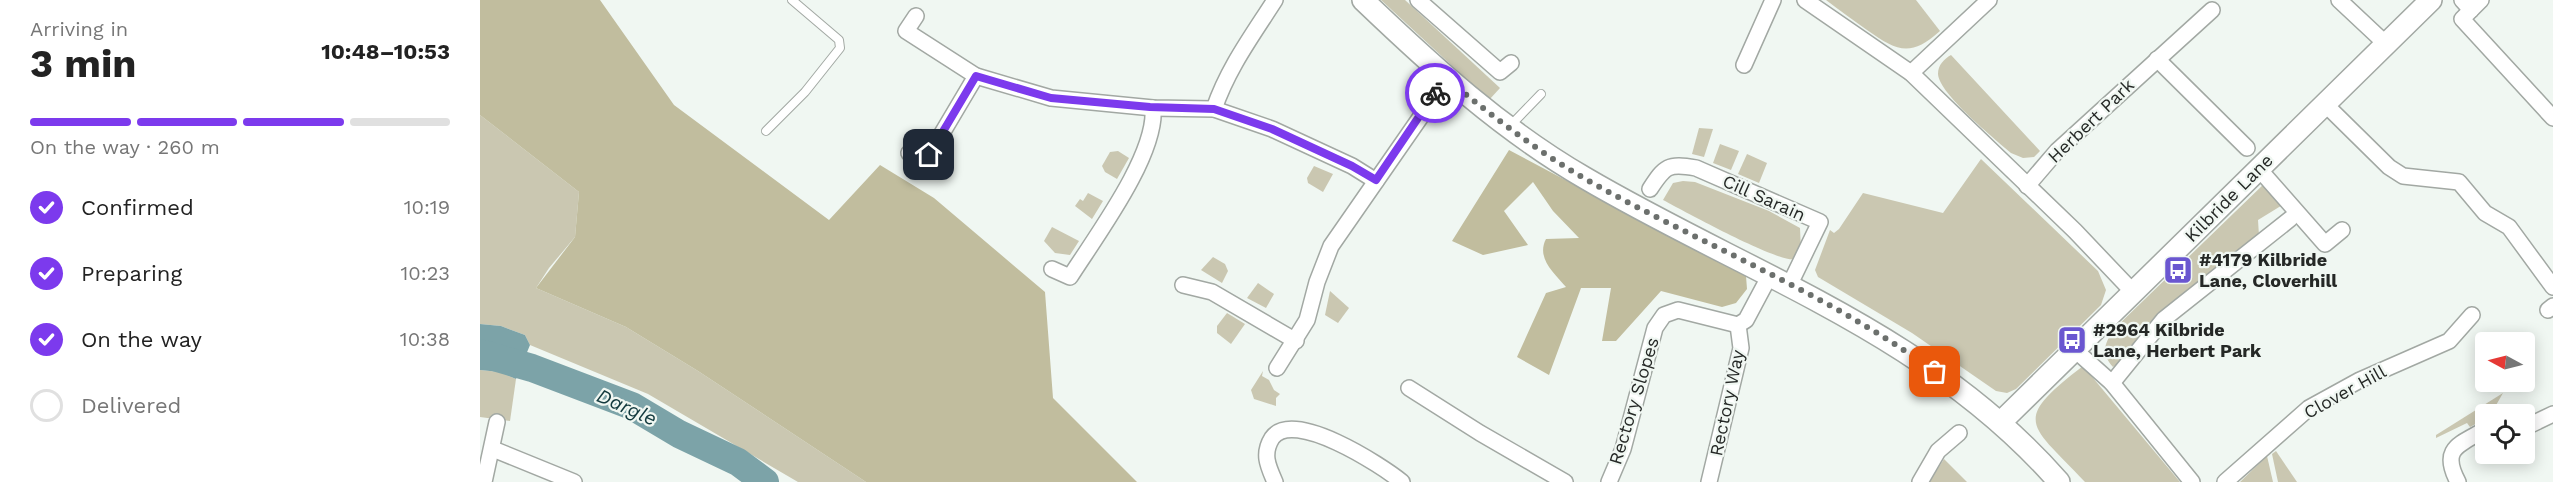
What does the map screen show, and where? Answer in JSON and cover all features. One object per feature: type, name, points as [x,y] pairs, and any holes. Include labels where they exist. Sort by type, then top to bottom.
[{"type":"street","points":[[1214,109],[1243,46],[1273,0]]},
{"type":"street","points":[[1363,0],[1447,79],[1509,129],[1586,179],[1770,275],[1903,348],[2001,422],[2059,482]]},
{"type":"street","points":[[1418,0],[1500,72],[1511,63]]},
{"type":"street","points":[[1744,65],[1773,0]]},
{"type":"street","points":[[1804,0],[1911,73],[2134,293]]},
{"type":"street","points":[[1911,73],[1989,0]]},
{"type":"street","points":[[2339,0],[2386,44]]},
{"type":"street","name":"Kilbride Lane","points":[[2001,422],[2431,0]]},
{"type":"street","points":[[2471,3],[2462,19],[2553,118]]},
{"type":"street","name":"Herbert Park","points":[[2027,186],[2057,151],[2212,10]]},
{"type":"street","points":[[916,16],[906,31],[976,76],[1051,98],[1153,108],[1214,109],[1272,129],[1352,166],[1376,180]]},
{"type":"street","points":[[2157,59],[2247,148]]},
{"type":"street","points":[[909,153],[925,162],[976,76]]},
{"type":"street","points":[[1277,368],[1296,341],[1307,320],[1330,248],[1447,79]]},
{"type":"street","points":[[2325,104],[2389,167],[2403,176],[2459,182],[2485,213],[2509,226],[2553,287]]},
{"type":"street","points":[[1052,268],[1070,277],[1075,270],[1144,156],[1154,121],[1153,108]]},
{"type":"street","name":"Cill Sarain","points":[[1650,189],[1663,169],[1675,165],[1685,166],[1820,222],[1790,286]]},
{"type":"street","points":[[2259,169],[2325,244],[2342,230]]},
{"type":"street","points":[[2112,383],[2164,318],[2290,219]]},
{"type":"street","points":[[1738,324],[1746,320],[1770,275]]},
{"type":"street","points":[[1183,285],[1212,292],[1296,341]]},
{"type":"street","name":"Rectory Slopes","points":[[1608,482],[1623,448],[1655,328],[1664,315],[1678,310],[1738,324]]},
{"type":"street","name":"Clover Hill","points":[[2225,482],[2309,408],[2360,380],[2449,341],[2472,315]]},
{"type":"street","name":"Rectory Way","points":[[1709,482],[1741,348],[1738,324]]},
{"type":"street","points":[[2076,350],[2112,383],[2192,482]]},
{"type":"street","points":[[1409,388],[1480,433],[1565,482]]},
{"type":"street","points":[[2535,423],[2553,414]]},
{"type":"street","points":[[484,482],[493,449],[497,422]]},
{"type":"street","points":[[1275,482],[1265,457],[1267,448],[1275,435],[1288,429],[1322,436],[1366,459],[1402,482]]},
{"type":"street","points":[[1920,482],[1938,451],[1959,434]]},
{"type":"street","points":[[2458,482],[2449,466],[2449,455],[2455,447],[2475,435]]},
{"type":"street","points":[[493,449],[552,477],[574,482]]},
{"type":"lane","points":[[766,131],[805,92],[840,48],[840,40],[792,0]]},
{"type":"lane","points":[[1509,129],[1516,118],[1541,94]]},
{"type":"shaded area","points":[[480,0],[600,0],[674,105],[829,220],[880,165],[934,198],[1045,292],[1053,398],[1137,482],[866,482],[698,371],[626,327],[536,288],[575,237],[579,192],[480,115]]},
{"type":"shaded area","points":[[1381,0],[1405,0],[1500,88],[1489,100]]},
{"type":"shaded area","points":[[1826,0],[1916,0],[1940,31],[1929,40],[1912,48],[1895,47]]},
{"type":"shaded area","points":[[1951,55],[2040,151],[2034,157],[2023,158],[2011,153],[1969,116],[1948,93],[1941,83],[1938,71],[1946,58]]},
{"type":"shaded area","points":[[480,115],[579,192],[575,237],[549,268],[536,288],[626,327],[698,371],[866,482],[798,482],[648,394],[530,345],[525,335],[501,326],[480,324]]},
{"type":"shaded area","points":[[1699,128],[1713,129],[1704,157],[1692,154]]},
{"type":"shaded area","points":[[1720,144],[1739,151],[1731,170],[1713,163]]},
{"type":"shaded area","points":[[1509,150],[1746,276],[1747,289],[1736,303],[1722,307],[1661,291],[1616,341],[1602,341],[1611,288],[1581,288],[1549,375],[1517,357],[1546,293],[1566,287],[1545,259],[1543,246],[1546,239],[1579,238],[1553,211],[1533,182],[1504,211],[1528,245],[1483,255],[1452,241]]},
{"type":"shaded area","points":[[1118,151],[1129,158],[1117,179],[1105,172],[1102,166],[1110,152]]},
{"type":"shaded area","points":[[1747,154],[1767,163],[1759,183],[1738,174]]},
{"type":"shaded area","points":[[1981,159],[2098,271],[2106,290],[2101,305],[2016,389],[2007,393],[1996,391],[1912,333],[1818,277],[1815,270],[1830,230],[1834,233],[1839,229],[1863,193],[1943,213]]},
{"type":"shaded area","points":[[1314,166],[1333,174],[1323,192],[1308,183],[1307,178]]},
{"type":"shaded area","points":[[1695,182],[1769,211],[1800,228],[1801,250],[1795,259],[1771,253],[1730,235],[1663,200],[1673,183]]},
{"type":"shaded area","points":[[2266,182],[2284,204],[2258,220],[2259,236],[2233,259],[2176,301],[2146,330],[2129,353],[2113,367],[2106,357],[2105,348],[2114,329]]},
{"type":"shaded area","points":[[1088,193],[1103,201],[1092,219],[1075,206],[1080,199],[1083,201]]},
{"type":"shaded area","points":[[1052,227],[1079,241],[1070,255],[1055,253],[1044,241]]},
{"type":"shaded area","points":[[1213,257],[1225,264],[1228,271],[1222,283],[1201,270]]},
{"type":"shaded area","points":[[1258,283],[1274,294],[1266,308],[1247,298]]},
{"type":"shaded area","points":[[1330,291],[1349,308],[1338,323],[1325,315]]},
{"type":"shaded area","points":[[1227,313],[1245,324],[1231,344],[1217,333],[1217,326]]},
{"type":"shaded area","points":[[2083,366],[2180,482],[2085,482],[2051,447],[2036,423],[2037,412],[2045,399]]},
{"type":"shaded area","points":[[480,370],[500,372],[516,379],[510,421],[480,417]]},
{"type":"shaded area","points":[[1263,371],[1262,376],[1269,380],[1274,390],[1280,394],[1276,398],[1276,406],[1254,399],[1251,390]]},
{"type":"shaded area","points":[[2503,393],[2497,404],[2485,404]]},
{"type":"shaded area","points":[[2475,411],[2475,424],[2470,427],[2467,423],[2436,438],[2436,435]]},
{"type":"shaded area","points":[[2276,451],[2297,482],[2278,482],[2272,454]]},
{"type":"shaded area","points":[[2267,456],[2273,482],[2240,482]]},
{"type":"shaded area","points":[[1944,459],[1967,482],[1929,482]]},
{"type":"water","points":[[480,324],[501,326],[525,335],[530,345],[516,379],[500,372],[480,370]]},
{"type":"waterway","name":"Dargle","points":[[480,353],[532,368],[632,406],[679,434],[738,462],[765,482]]},
{"type":"way so far","points":[[1435,93],[1447,79],[1509,129],[1586,179],[1873,330],[1903,348],[1935,372]]},
{"type":"place","name":"#4179 Kilbride Lane, Cloverhill","points":[[2178,270]]},
{"type":"place","name":"#2964 Kilbride Lane, Herbert Park","points":[[2072,340]]},
{"type":"route","points":[[929,155],[976,76],[1051,98],[1150,107],[1214,109],[1272,129],[1352,166],[1376,180],[1435,93]]}]
